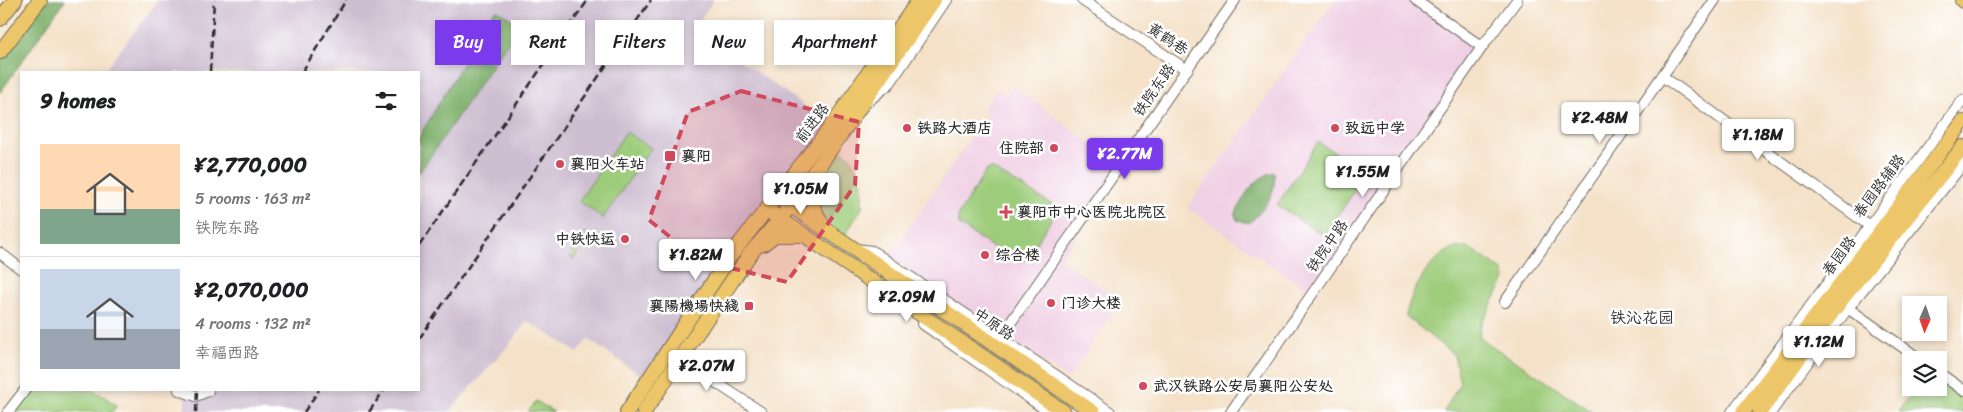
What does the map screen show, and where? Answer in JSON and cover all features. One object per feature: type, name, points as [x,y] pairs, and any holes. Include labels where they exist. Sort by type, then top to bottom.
[{"type":"main road","points":[[0,19],[15,0]]},
{"type":"main road","points":[[0,52],[40,0]]},
{"type":"main road","name":"前进路","points":[[627,412],[731,255],[830,128],[919,0]]},
{"type":"main road","name":"前进路","points":[[644,412],[750,254],[791,205],[934,0]]},
{"type":"main road","name":"春园路","points":[[1743,412],[1873,229],[1963,122]]},
{"type":"main road","name":"春园路","points":[[1760,412],[1844,305],[1963,147]]},
{"type":"main road","points":[[824,227],[812,205],[810,187],[826,156]]},
{"type":"main road","name":"中原路","points":[[777,196],[997,341],[1093,412]]},
{"type":"main road","points":[[766,210],[1064,412]]},
{"type":"main road","points":[[750,254],[775,235],[804,235]]},
{"type":"street","points":[[858,109],[890,84],[946,0]]},
{"type":"street","name":"黄鹤巷","points":[[1082,0],[1187,70]]},
{"type":"street","name":"铁院东路","points":[[997,341],[1234,0]]},
{"type":"street","points":[[1415,0],[1482,47]]},
{"type":"street","name":"铁院中路","points":[[1232,412],[1482,47],[1517,0]]},
{"type":"street","points":[[1505,302],[1715,0]]},
{"type":"street","points":[[1662,76],[1873,229]]},
{"type":"street","name":"春园路辅路","points":[[1732,412],[1873,229],[1963,100]]},
{"type":"street","points":[[1771,412],[1844,305],[1962,165]]},
{"type":"street","points":[[0,253],[20,268]]},
{"type":"street","points":[[845,263],[850,274],[1049,412]]},
{"type":"street","points":[[1844,305],[1908,351]]},
{"type":"street","points":[[997,341],[1110,412]]},
{"type":"street","points":[[667,350],[761,412]]},
{"type":"street","points":[[1947,379],[1963,390]]},
{"type":"street","points":[[8,412],[24,391]]},
{"type":"street","points":[[182,391],[196,396],[208,391]]},
{"type":"highlighted area","points":[[741,91],[859,122],[855,185],[787,282],[699,260],[649,220],[688,112]]},
{"type":"shaded area","points":[[158,0],[714,0],[700,20],[694,20],[694,65],[747,65],[836,128],[656,386],[588,339],[578,353],[527,321],[508,346],[449,412],[185,412],[185,391],[420,391],[420,71],[105,71]]},
{"type":"shaded area","name":"致远中学","points":[[1335,0],[1415,0],[1482,47],[1313,293],[1187,208]]},
{"type":"shaded area","name":"襄阳市中心医院北院区","points":[[1013,86],[1124,167],[1060,259],[1121,301],[1068,379],[889,256],[988,113],[983,109],[996,89],[1006,95]]},
{"type":"green space","points":[[46,0],[65,0],[0,93],[0,59]]},
{"type":"green space","points":[[498,10],[513,20],[511,20],[511,38],[501,53],[501,20],[489,20],[494,11]]},
{"type":"green space","points":[[462,65],[492,65],[420,172],[420,135]]},
{"type":"green space","points":[[626,132],[651,148],[603,218],[579,201]]},
{"type":"green space","points":[[1318,142],[1366,173],[1325,236],[1277,205]]},
{"type":"green space","points":[[834,144],[851,158],[862,184],[862,208],[842,240],[812,205],[826,156]]},
{"type":"green space","points":[[991,168],[1058,208],[1027,259],[1021,262],[1013,261],[959,225],[958,215],[986,171]]},
{"type":"green space","points":[[1274,172],[1274,187],[1265,207],[1249,223],[1237,220],[1235,215],[1250,189],[1260,179]]},
{"type":"green space","points":[[586,232],[590,235],[574,259],[570,257]]},
{"type":"green space","points":[[1468,247],[1503,271],[1505,279],[1479,328],[1480,338],[1593,412],[1444,412],[1460,383],[1454,355],[1406,316],[1416,287],[1436,260],[1452,249]]},
{"type":"green space","points":[[1947,385],[1963,396],[1963,412],[1898,412],[1910,396],[1947,396]]},
{"type":"green space","points":[[24,391],[95,391],[117,405],[112,412],[8,412]]},
{"type":"green space","points":[[536,401],[554,412],[528,412]]},
{"type":"railway","points":[[210,71],[214,0]]},
{"type":"railway","points":[[303,71],[346,0]]},
{"type":"railway","points":[[420,245],[588,0]]},
{"type":"railway","points":[[420,338],[651,0]]},
{"type":"railway","points":[[196,412],[197,391]]},
{"type":"railway","points":[[304,412],[318,391]]},
{"type":"railway","points":[[369,412],[383,391]]},
{"type":"place","name":"铁路大酒店","points":[[907,128]]},
{"type":"place","name":"致远中学","points":[[1335,128]]},
{"type":"place","name":"住院部","points":[[1054,148]]},
{"type":"place","name":"襄阳","points":[[670,156]]},
{"type":"place","name":"襄阳火车站","points":[[560,164]]},
{"type":"place","name":"襄阳市中心医院北院区","points":[[1006,212]]},
{"type":"place","name":"中铁快运","points":[[625,239]]},
{"type":"place","name":"综合楼","points":[[985,255]]},
{"type":"place","name":"门诊大楼","points":[[1051,303]]},
{"type":"place","name":"襄陽機場快綫","points":[[749,306]]},
{"type":"place","name":"武汉铁路公安局襄阳公安处","points":[[1143,386]]},
{"type":"district","name":"铁沁花园","points":[[1642,317]]}]
